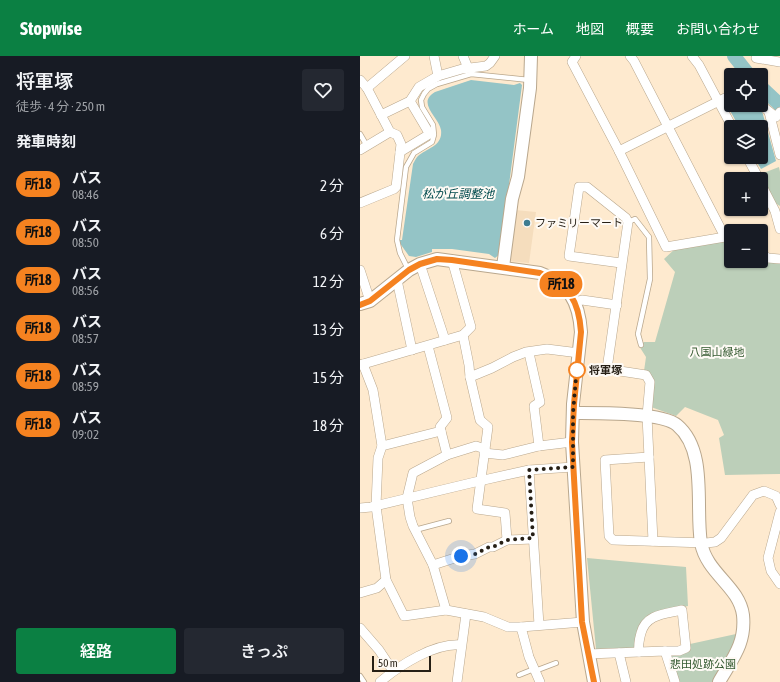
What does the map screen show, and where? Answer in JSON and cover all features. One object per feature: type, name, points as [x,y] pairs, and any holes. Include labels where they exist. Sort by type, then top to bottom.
[{"type":"street","points":[[367,88],[405,56]]},
{"type":"street","points":[[434,56],[438,76]]},
{"type":"street","points":[[463,56],[468,68]]},
{"type":"street","points":[[381,115],[410,100],[419,87],[438,76],[468,68],[486,66],[495,56]]},
{"type":"street","points":[[503,267],[512,199],[518,177],[531,80],[530,56]]},
{"type":"street","points":[[576,56],[572,62],[619,151],[666,247],[724,239]]},
{"type":"street","points":[[630,56],[724,231]]},
{"type":"street","points":[[692,56],[699,65],[728,120]]},
{"type":"street","points":[[756,58],[780,62]]},
{"type":"street","points":[[360,80],[367,88],[390,132],[397,135],[401,144],[396,187],[360,203]]},
{"type":"street","points":[[619,151],[724,98]]},
{"type":"street","points":[[400,152],[429,133],[410,100]]},
{"type":"street","points":[[768,109],[777,115],[780,155]]},
{"type":"street","points":[[364,148],[390,132]]},
{"type":"street","points":[[622,263],[569,256],[579,187],[587,187],[626,218],[628,222],[607,369],[646,375],[650,382],[647,416],[653,541]]},
{"type":"street","points":[[768,195],[778,210],[780,229]]},
{"type":"street","points":[[768,258],[780,259]]},
{"type":"street","points":[[360,270],[365,303],[414,267],[437,259],[540,273],[562,284],[574,302],[580,320],[581,332],[573,413],[573,467],[582,622],[594,682]]},
{"type":"street","points":[[452,260],[471,327],[463,336],[361,364],[373,390],[382,446],[378,458],[376,506],[386,580],[404,616],[446,610],[484,617],[508,627],[582,622]]},
{"type":"street","points":[[414,267],[445,340]]},
{"type":"street","points":[[397,280],[412,350]]},
{"type":"street","points":[[574,302],[582,300],[616,305]]},
{"type":"street","points":[[463,336],[470,377],[480,420],[488,427],[477,509],[505,513],[507,540]]},
{"type":"street","points":[[428,346],[447,418],[440,427],[447,455]]},
{"type":"street","points":[[470,377],[526,352],[547,349],[579,353]]},
{"type":"street","points":[[529,352],[540,402],[534,406],[539,446]]},
{"type":"street","points":[[573,413],[647,416],[664,419],[676,424],[685,432],[690,441],[696,459],[701,543],[706,558],[712,568],[733,592],[740,603],[743,615],[743,632],[741,643],[736,655],[719,682]]},
{"type":"street","points":[[382,446],[440,431]]},
{"type":"street","points":[[446,610],[433,565],[410,517],[407,498],[413,473],[447,455],[476,446],[485,451],[503,455],[539,446],[572,442]]},
{"type":"street","points":[[649,457],[605,460],[609,536],[612,540],[701,543],[716,542],[721,538],[753,495],[764,491],[776,496],[780,505]]},
{"type":"street","points":[[360,508],[376,506],[481,480],[529,470],[573,467]]},
{"type":"street","points":[[529,470],[539,625]]},
{"type":"street","points":[[780,512],[768,558],[772,571],[780,584]]},
{"type":"street","points":[[433,565],[461,556],[475,554],[507,540],[533,538]]},
{"type":"street","points":[[360,593],[377,588],[386,580]]},
{"type":"street","points":[[588,654],[665,652],[679,651],[686,648],[682,610],[653,616],[646,622],[638,645],[639,652]]},
{"type":"street","points":[[457,682],[466,614]]},
{"type":"street","points":[[521,627],[529,657],[540,682]]},
{"type":"street","points":[[360,628],[379,650],[393,671]]},
{"type":"street","points":[[380,682],[393,671],[422,654],[452,644],[461,645]]},
{"type":"street","points":[[665,652],[675,682]]},
{"type":"street","points":[[619,653],[626,682]]},
{"type":"lane","points":[[414,267],[400,253],[397,240],[406,167],[414,154],[432,142],[434,135],[433,125],[422,107],[421,100],[424,94],[428,89],[438,84],[471,74],[536,81],[534,62],[535,56]]},
{"type":"lane","points":[[360,134],[364,148]]},
{"type":"lane","points":[[628,222],[635,219],[649,237],[650,279],[638,334],[641,345]]},
{"type":"lane","points":[[415,530],[449,521]]},
{"type":"lane","points":[[519,675],[556,663]]},
{"type":"lane","points":[[360,676],[364,682]]},
{"type":"shaded area","points":[[515,210],[536,212],[529,263],[508,261]]},
{"type":"green space","points":[[779,167],[780,206],[775,203],[768,188],[768,172],[766,172]]},
{"type":"green space","name":"八国山緑地","points":[[724,241],[724,268],[768,268],[768,262],[780,264],[780,474],[725,475],[719,438],[724,435],[718,420],[685,407],[676,416],[651,407],[644,371],[646,357],[639,346],[644,342],[655,342],[675,272],[664,259],[676,248]]},
{"type":"green space","points":[[587,558],[686,567],[688,606],[652,614],[642,623],[634,648],[596,649]]},
{"type":"green space","name":"悲田処跡公園","points":[[736,634],[733,646],[713,682],[678,682],[669,655],[690,651],[690,644]]},
{"type":"water","name":"松が丘調整池","points":[[471,80],[514,85],[520,83],[522,85],[500,254],[495,258],[489,254],[452,249],[432,249],[432,252],[416,257],[409,256],[399,240],[402,240],[413,164],[418,156],[434,146],[440,140],[441,135],[441,130],[430,110],[428,101],[430,96],[435,92]]},
{"type":"water","points":[[731,112],[762,112],[765,120],[735,120]]},
{"type":"water","points":[[768,132],[776,161],[761,169],[758,164],[768,164]]},
{"type":"waterway","points":[[734,56],[743,68]]},
{"type":"waterway","points":[[768,94],[780,105]]},
{"type":"bus line","name":"所18","points":[[360,305],[370,301],[409,270],[420,264],[437,259],[540,273],[562,284],[574,300],[578,308],[581,332],[573,413],[573,467],[582,622],[594,682]]},
{"type":"place","name":"ファミリーマート","points":[[527,223]]},
{"type":"place","name":"将軍塚","points":[[577,370]]},
{"type":"route","points":[[461,556],[475,554],[507,540],[533,538],[529,470],[573,467],[573,413],[577,366],[577,370]]}]
